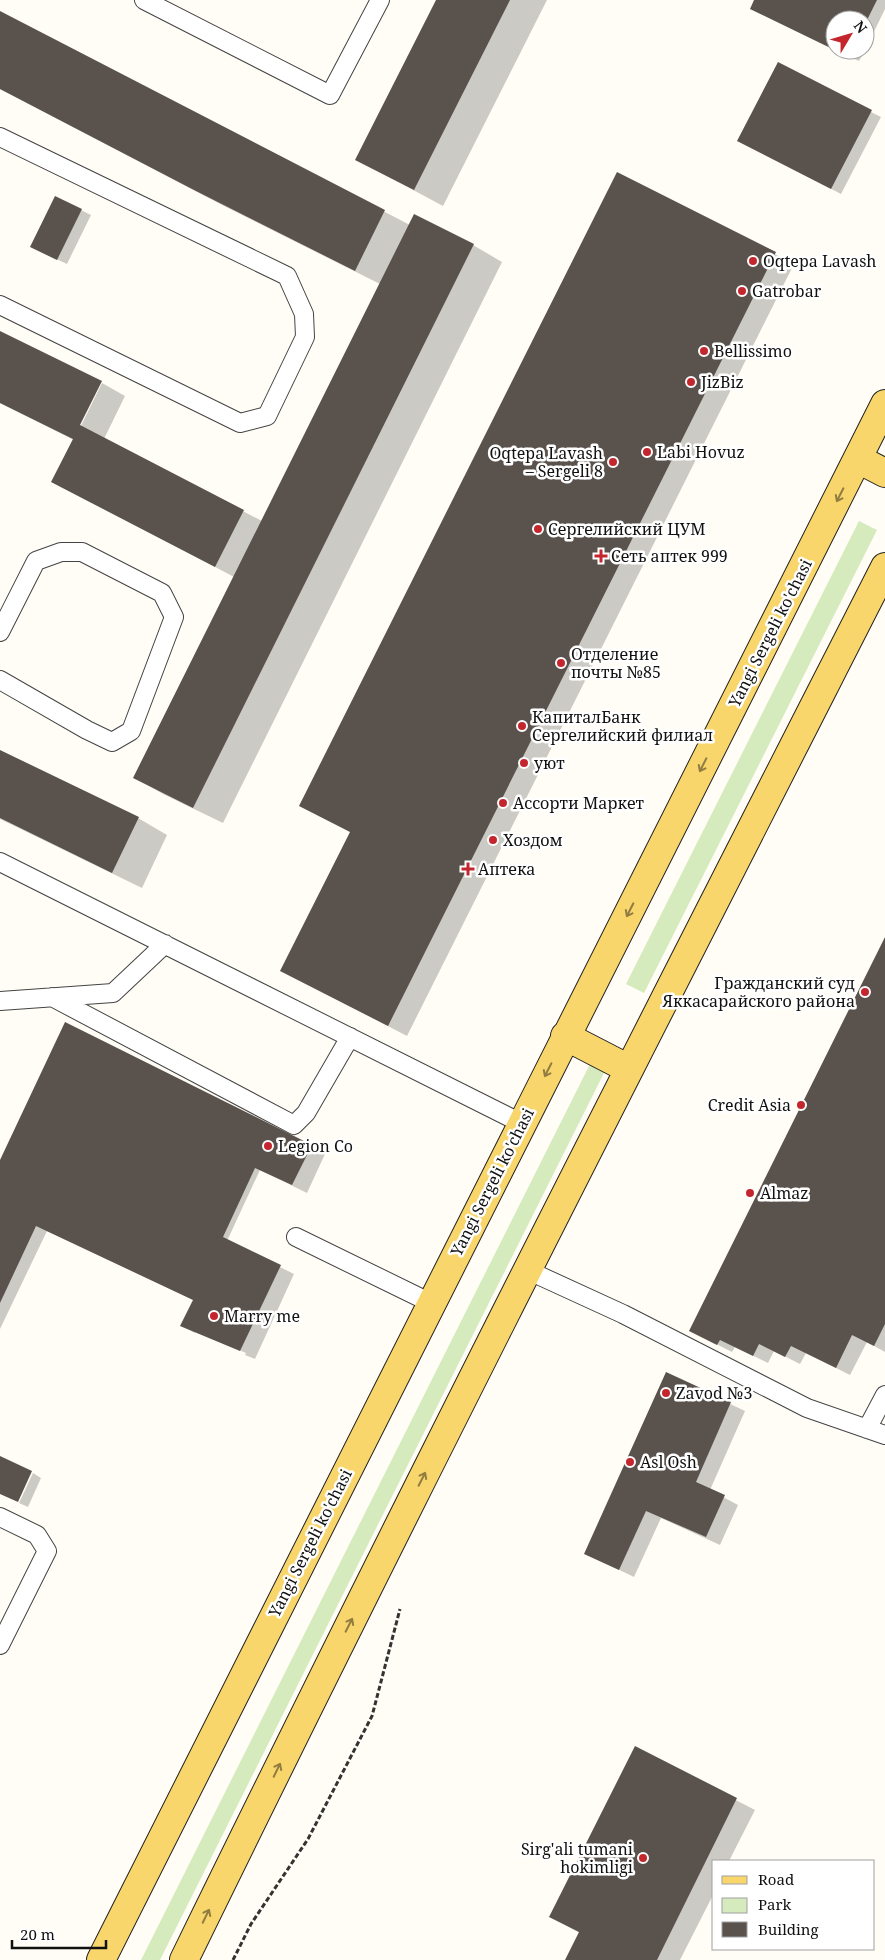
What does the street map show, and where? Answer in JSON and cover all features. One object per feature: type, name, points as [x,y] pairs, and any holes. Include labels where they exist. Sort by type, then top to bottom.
[{"type":"main road","name":"Yangi Sergeli ko'chasi","points":[[101,1960],[430,1303],[885,404]]},
{"type":"main road","points":[[858,458],[885,472]]},
{"type":"main road","points":[[184,1960],[308,1706],[527,1270],[885,567]]},
{"type":"main road","points":[[565,1036],[629,1069]]},
{"type":"lane","points":[[144,0],[330,95],[380,0]]},
{"type":"lane","points":[[0,137],[287,276],[304,314],[304,337],[267,416],[240,423],[0,305]]},
{"type":"lane","points":[[0,632],[36,561],[62,552],[82,552],[162,593],[174,617],[131,731],[112,742],[87,730],[0,680]]},
{"type":"lane","points":[[0,862],[521,1123]]},
{"type":"lane","points":[[0,1001],[113,993],[165,944]]},
{"type":"lane","points":[[52,997],[294,1125],[306,1113],[350,1037]]},
{"type":"lane","points":[[296,1237],[430,1303]]},
{"type":"lane","points":[[527,1270],[623,1314],[807,1408],[885,1434]]},
{"type":"lane","points":[[867,1429],[885,1395]]},
{"type":"lane","points":[[0,1517],[37,1535],[47,1551],[0,1645]]},
{"type":"path","points":[[233,1960],[251,1924],[308,1839],[372,1716],[400,1609]]},
{"type":"green space","points":[[859,521],[877,530],[644,993],[626,984]]},
{"type":"green space","points":[[591,1062],[606,1069],[160,1960],[141,1960]]},
{"type":"building","points":[[436,0],[510,0],[414,190],[355,160]]},
{"type":"building","points":[[754,0],[877,0],[872,10],[825,10],[825,45],[750,9]]},
{"type":"building","points":[[0,11],[385,210],[355,271],[0,89]]},
{"type":"building","points":[[778,62],[872,110],[831,189],[737,141]]},
{"type":"building","name":"Сергелийский ЦУМ","points":[[617,172],[776,252],[388,1026],[280,971],[350,832],[299,806]]},
{"type":"building","points":[[55,196],[82,209],[57,260],[30,247]]},
{"type":"building","points":[[414,214],[474,244],[193,808],[133,778]]},
{"type":"building","points":[[0,331],[102,381],[80,425],[244,510],[215,567],[51,482],[73,439],[0,403]]},
{"type":"building","points":[[0,750],[139,817],[112,873],[0,818]]},
{"type":"building","points":[[885,937],[885,1324],[874,1346],[852,1335],[836,1368],[791,1346],[785,1357],[759,1344],[753,1356],[720,1340],[717,1345],[689,1331]]},
{"type":"building","points":[[65,1022],[312,1145],[292,1185],[255,1168],[223,1237],[281,1265],[240,1351],[180,1326],[193,1300],[36,1226],[0,1303],[0,1160]]},
{"type":"building","points":[[666,1372],[731,1402],[696,1482],[725,1495],[706,1537],[646,1511],[619,1570],[584,1554]]},
{"type":"building","points":[[0,1456],[32,1471],[18,1502],[0,1494]]},
{"type":"building","name":"Sirg'ali tumani hokimligi","points":[[635,1746],[737,1798],[657,1960],[565,1960],[579,1932],[549,1917]]},
{"type":"place","name":"Oqtepa Lavash","points":[[753,261]]},
{"type":"place","name":"Gatrobar","points":[[742,291]]},
{"type":"place","name":"Bellissimo","points":[[704,351]]},
{"type":"place","name":"JizBiz","points":[[691,382]]},
{"type":"place","name":"Labi Hovuz","points":[[647,452]]},
{"type":"place","name":"Oqtepa Lavash – Sergeli 8","points":[[613,462]]},
{"type":"place","name":"Сергелийский ЦУМ","points":[[538,529]]},
{"type":"place","name":"Сеть аптек 999","points":[[601,556]]},
{"type":"place","name":"Отделение почты №85","points":[[561,663]]},
{"type":"place","name":"КапиталБанк Сергелийский филиал","points":[[522,726]]},
{"type":"place","name":"уют","points":[[524,763]]},
{"type":"place","name":"Ассорти Маркет","points":[[503,803]]},
{"type":"place","name":"Хоздом","points":[[493,840]]},
{"type":"place","name":"Аптека","points":[[468,869]]},
{"type":"place","name":"Гражданский суд Яккасарайского района","points":[[865,992]]},
{"type":"place","name":"Credit Asia","points":[[801,1105]]},
{"type":"place","name":"Legion Co","points":[[268,1146]]},
{"type":"place","name":"Almaz","points":[[750,1193]]},
{"type":"place","name":"Marry me","points":[[214,1316]]},
{"type":"place","name":"Zavod №3","points":[[666,1393]]},
{"type":"place","name":"Asl Osh","points":[[630,1462]]},
{"type":"place","name":"Sirg'ali tumani hokimligi","points":[[643,1858]]}]
